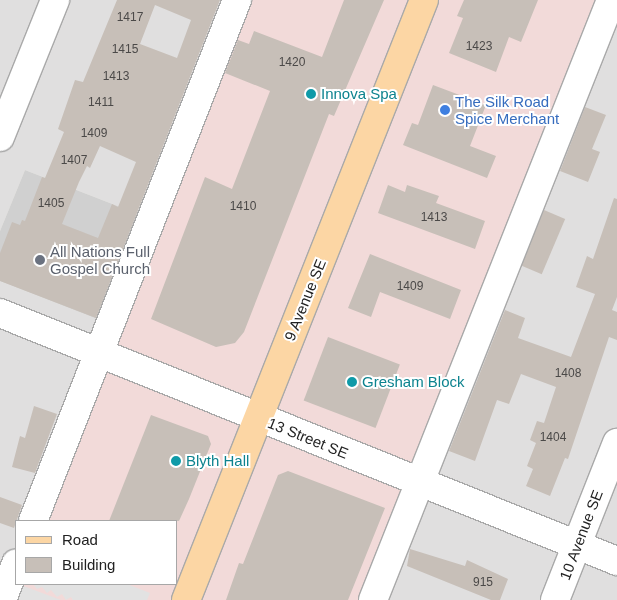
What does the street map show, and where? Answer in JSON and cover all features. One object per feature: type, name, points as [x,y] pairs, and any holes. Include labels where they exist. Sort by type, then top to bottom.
[{"type":"main road","name":"9 Avenue SE","points":[[186,600],[424,0]]},
{"type":"street","points":[[0,137],[55,0]]},
{"type":"street","points":[[33,520],[237,0]]},
{"type":"street","points":[[373,600],[421,485],[611,0]]},
{"type":"street","name":"13 Street SE","points":[[0,313],[421,485],[617,560]]},
{"type":"street","name":"10 Avenue SE","points":[[555,600],[617,443]]},
{"type":"street","points":[[2,600],[15,567]]},
{"type":"shaded area","points":[[0,0],[237,0],[151,219],[25,170],[0,231]]},
{"type":"shaded area","points":[[237,0],[615,0],[374,600],[0,600],[15,585],[178,585],[178,520],[29,520]]},
{"type":"shaded area","points":[[617,0],[617,600],[374,600]]},
{"type":"shaded area","points":[[25,170],[151,219],[110,324],[0,281],[0,231]]},
{"type":"shaded area","points":[[0,281],[110,324],[33,520],[15,520],[15,566],[0,600]]},
{"type":"shaded area","points":[[18,585],[21,585],[61,600],[12,600]]},
{"type":"shaded area","points":[[34,585],[130,585],[150,593],[147,600],[73,600],[71,597],[66,600],[62,594],[57,597],[51,590],[47,593],[42,587],[37,589]]},
{"type":"building","points":[[117,0],[220,0],[96,318],[0,281],[0,253],[12,222],[20,225],[22,220],[25,221],[42,177],[45,178],[64,132],[58,129],[75,80],[83,82]],"holes":[[[155,5],[191,20],[177,58],[140,44]],[[100,146],[136,162],[118,207],[112,204],[98,238],[62,224],[79,182],[87,166],[90,168]]]},
{"type":"building","points":[[344,0],[384,0],[334,116],[329,114],[244,332],[235,343],[216,347],[151,319],[205,177],[232,189],[270,91],[225,73],[238,40],[249,44],[254,31],[322,57]]},
{"type":"building","points":[[464,0],[538,0],[521,42],[509,37],[496,72],[449,53],[463,18],[457,16]]},
{"type":"building","points":[[433,85],[486,105],[470,146],[496,156],[487,178],[403,145],[412,123],[418,125]]},
{"type":"building","points":[[585,107],[606,115],[592,149],[600,152],[588,182],[560,171]]},
{"type":"building","points":[[388,185],[405,192],[407,185],[439,196],[436,203],[485,221],[475,249],[378,213]]},
{"type":"building","points":[[614,198],[617,199],[617,297],[612,310],[617,312],[617,340],[609,337],[568,459],[565,458],[550,496],[526,486],[533,469],[527,466],[536,443],[530,440],[537,421],[544,423],[556,387],[521,374],[509,404],[497,400],[475,461],[449,451],[505,310],[525,318],[518,338],[571,357],[595,294],[576,287],[587,256],[593,259]]},
{"type":"building","points":[[544,210],[565,219],[542,274],[521,265]]},
{"type":"building","points":[[370,254],[461,290],[450,319],[380,292],[371,317],[348,308]]},
{"type":"building","name":"Gresham Block","points":[[328,337],[400,365],[376,428],[304,400]]},
{"type":"building","points":[[34,406],[57,414],[35,473],[12,467],[20,436],[25,438]]},
{"type":"building","points":[[151,415],[208,436],[211,444],[179,521],[109,520]]},
{"type":"building","points":[[288,471],[385,508],[348,600],[226,600],[239,563],[243,564],[278,475]]},
{"type":"building","points":[[0,497],[22,505],[17,520],[15,520],[14,528],[0,523]]},
{"type":"building","points":[[410,549],[465,566],[467,560],[508,579],[500,600],[491,600],[407,566]]},
{"type":"place","name":"Innova Spa","points":[[311,94]]},
{"type":"place","name":"The Silk Road Spice Merchant","points":[[445,110]]},
{"type":"place","name":"All Nations Full Gospel Church","points":[[40,260]]},
{"type":"place","name":"Gresham Block","points":[[352,382]]},
{"type":"place","name":"Blyth Hall","points":[[176,461]]}]
